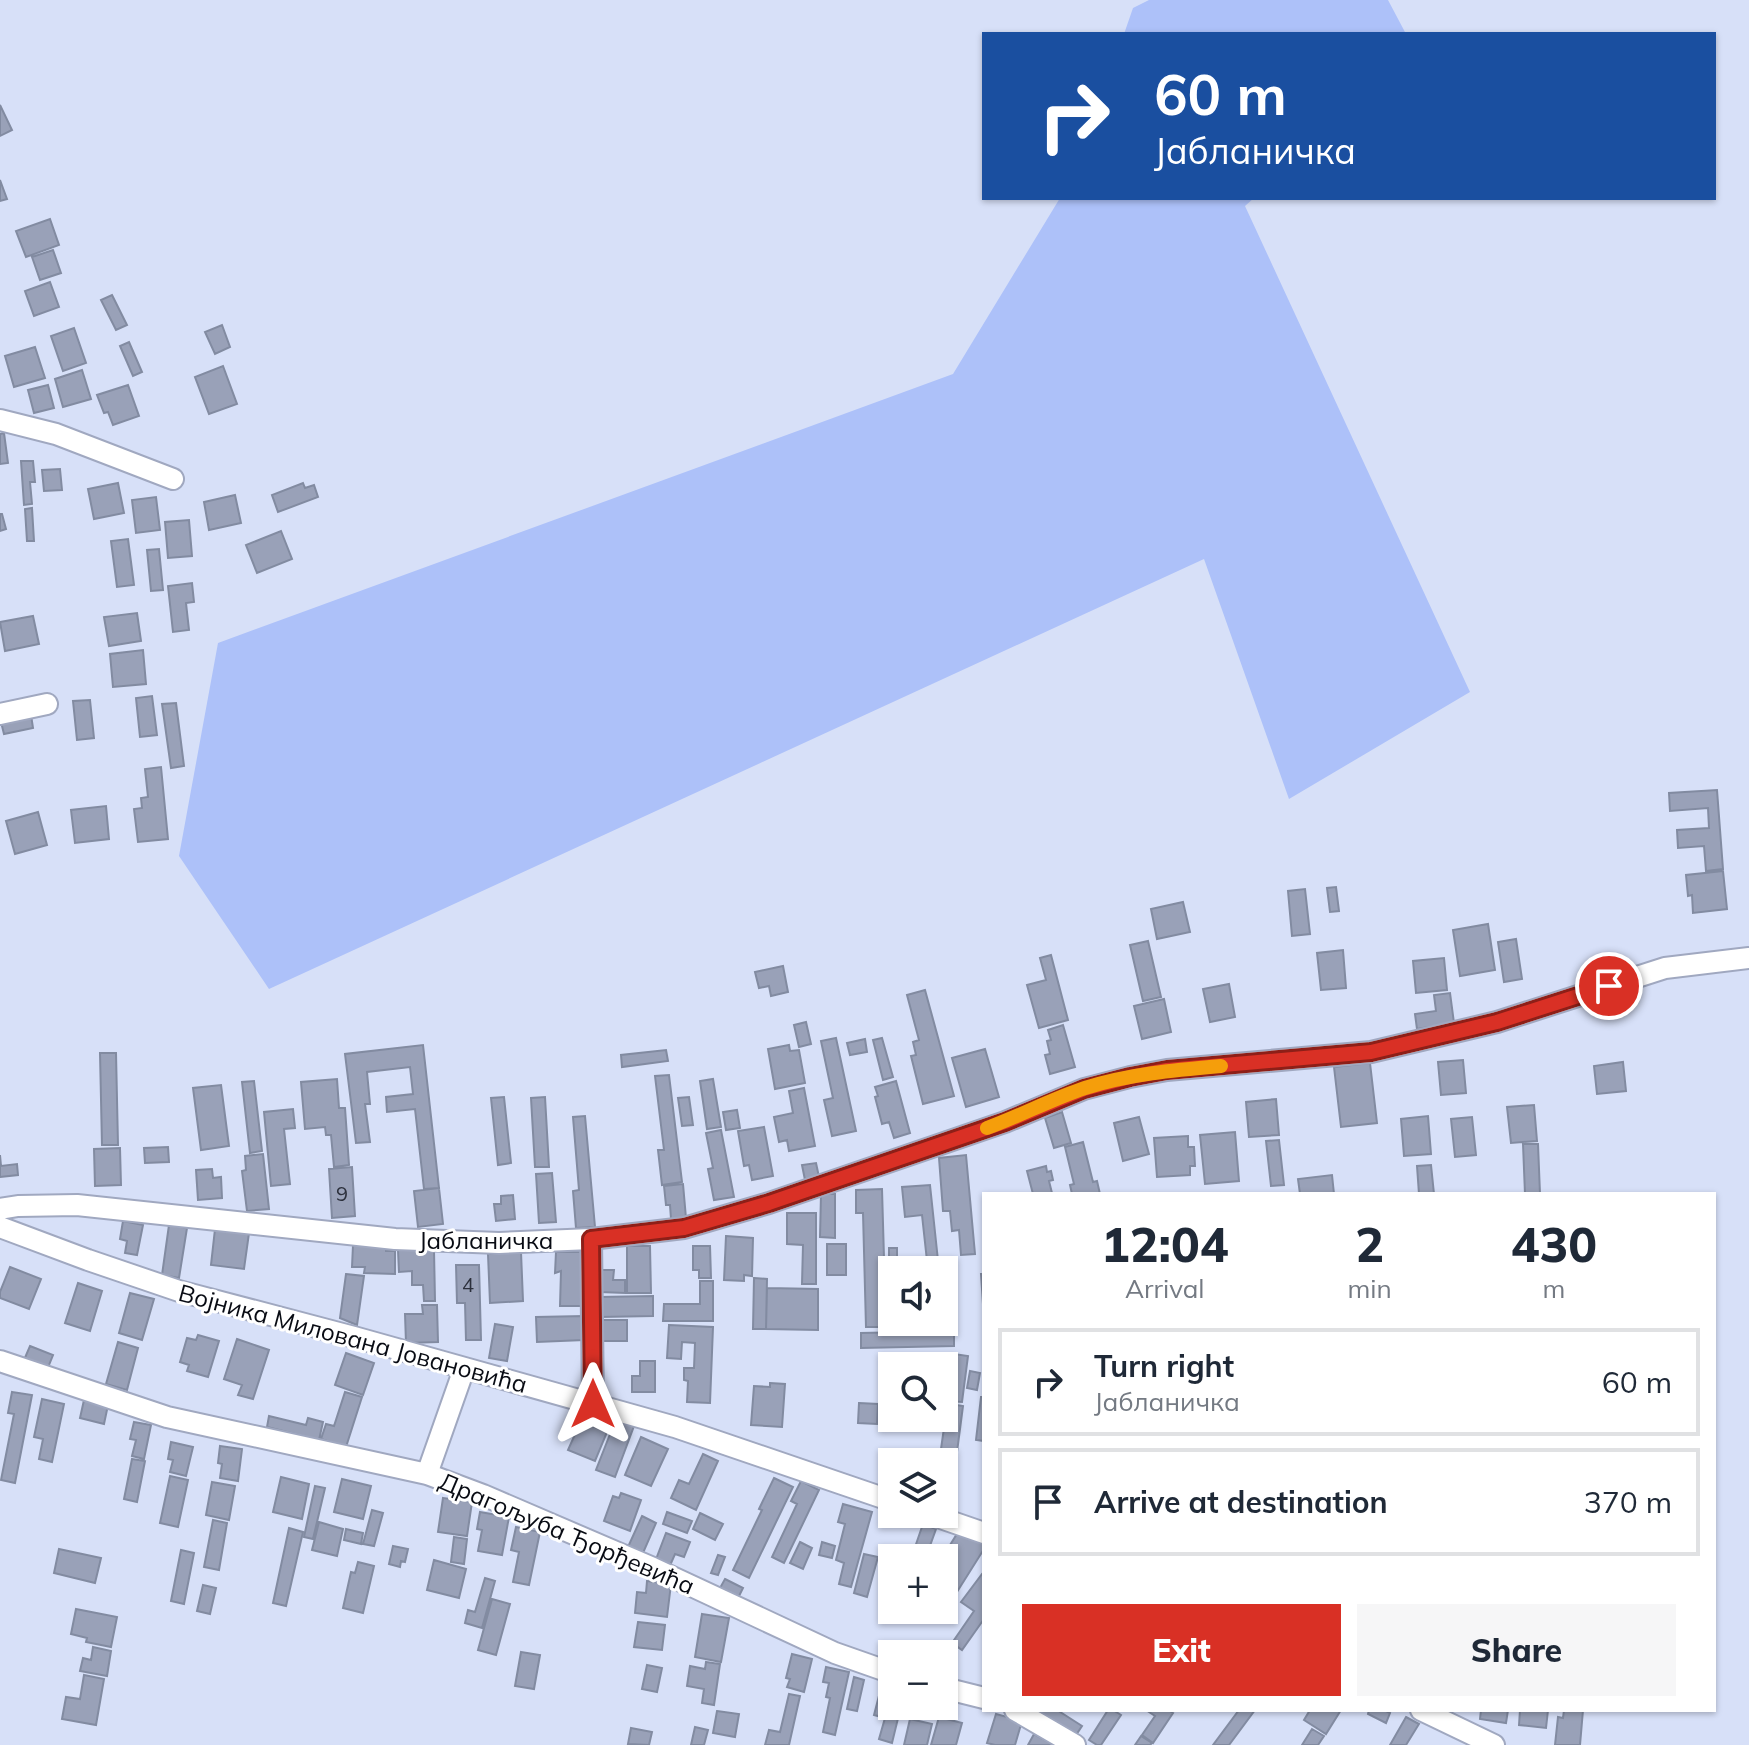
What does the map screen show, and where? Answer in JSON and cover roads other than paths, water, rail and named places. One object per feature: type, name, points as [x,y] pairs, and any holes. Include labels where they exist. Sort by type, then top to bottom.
[{"type":"street","points":[[0,420],[56,434],[173,479]]},
{"type":"street","points":[[0,714],[47,704]]},
{"type":"street","name":"Јабланичка","points":[[0,1209],[77,1205],[395,1239],[499,1243],[591,1239],[684,1228],[769,1203],[1005,1122],[1084,1089],[1130,1077],[1167,1070],[1371,1052],[1497,1022],[1665,968],[1749,958]]},
{"type":"street","name":"Војника Милована Јовановића","points":[[0,1227],[179,1291],[675,1427],[878,1496]]},
{"type":"street","points":[[591,1239],[593,1404]]},
{"type":"street","name":"Драгољуба Ђорђевића","points":[[0,1361],[167,1417],[427,1474],[653,1568],[835,1653],[878,1668]]},
{"type":"street","points":[[427,1474],[464,1369]]},
{"type":"street","points":[[958,1524],[982,1532]]},
{"type":"street","points":[[958,1692],[982,1698]]},
{"type":"street","points":[[1018,1712],[1075,1745]]},
{"type":"street","points":[[1425,1712],[1494,1745]]}]
